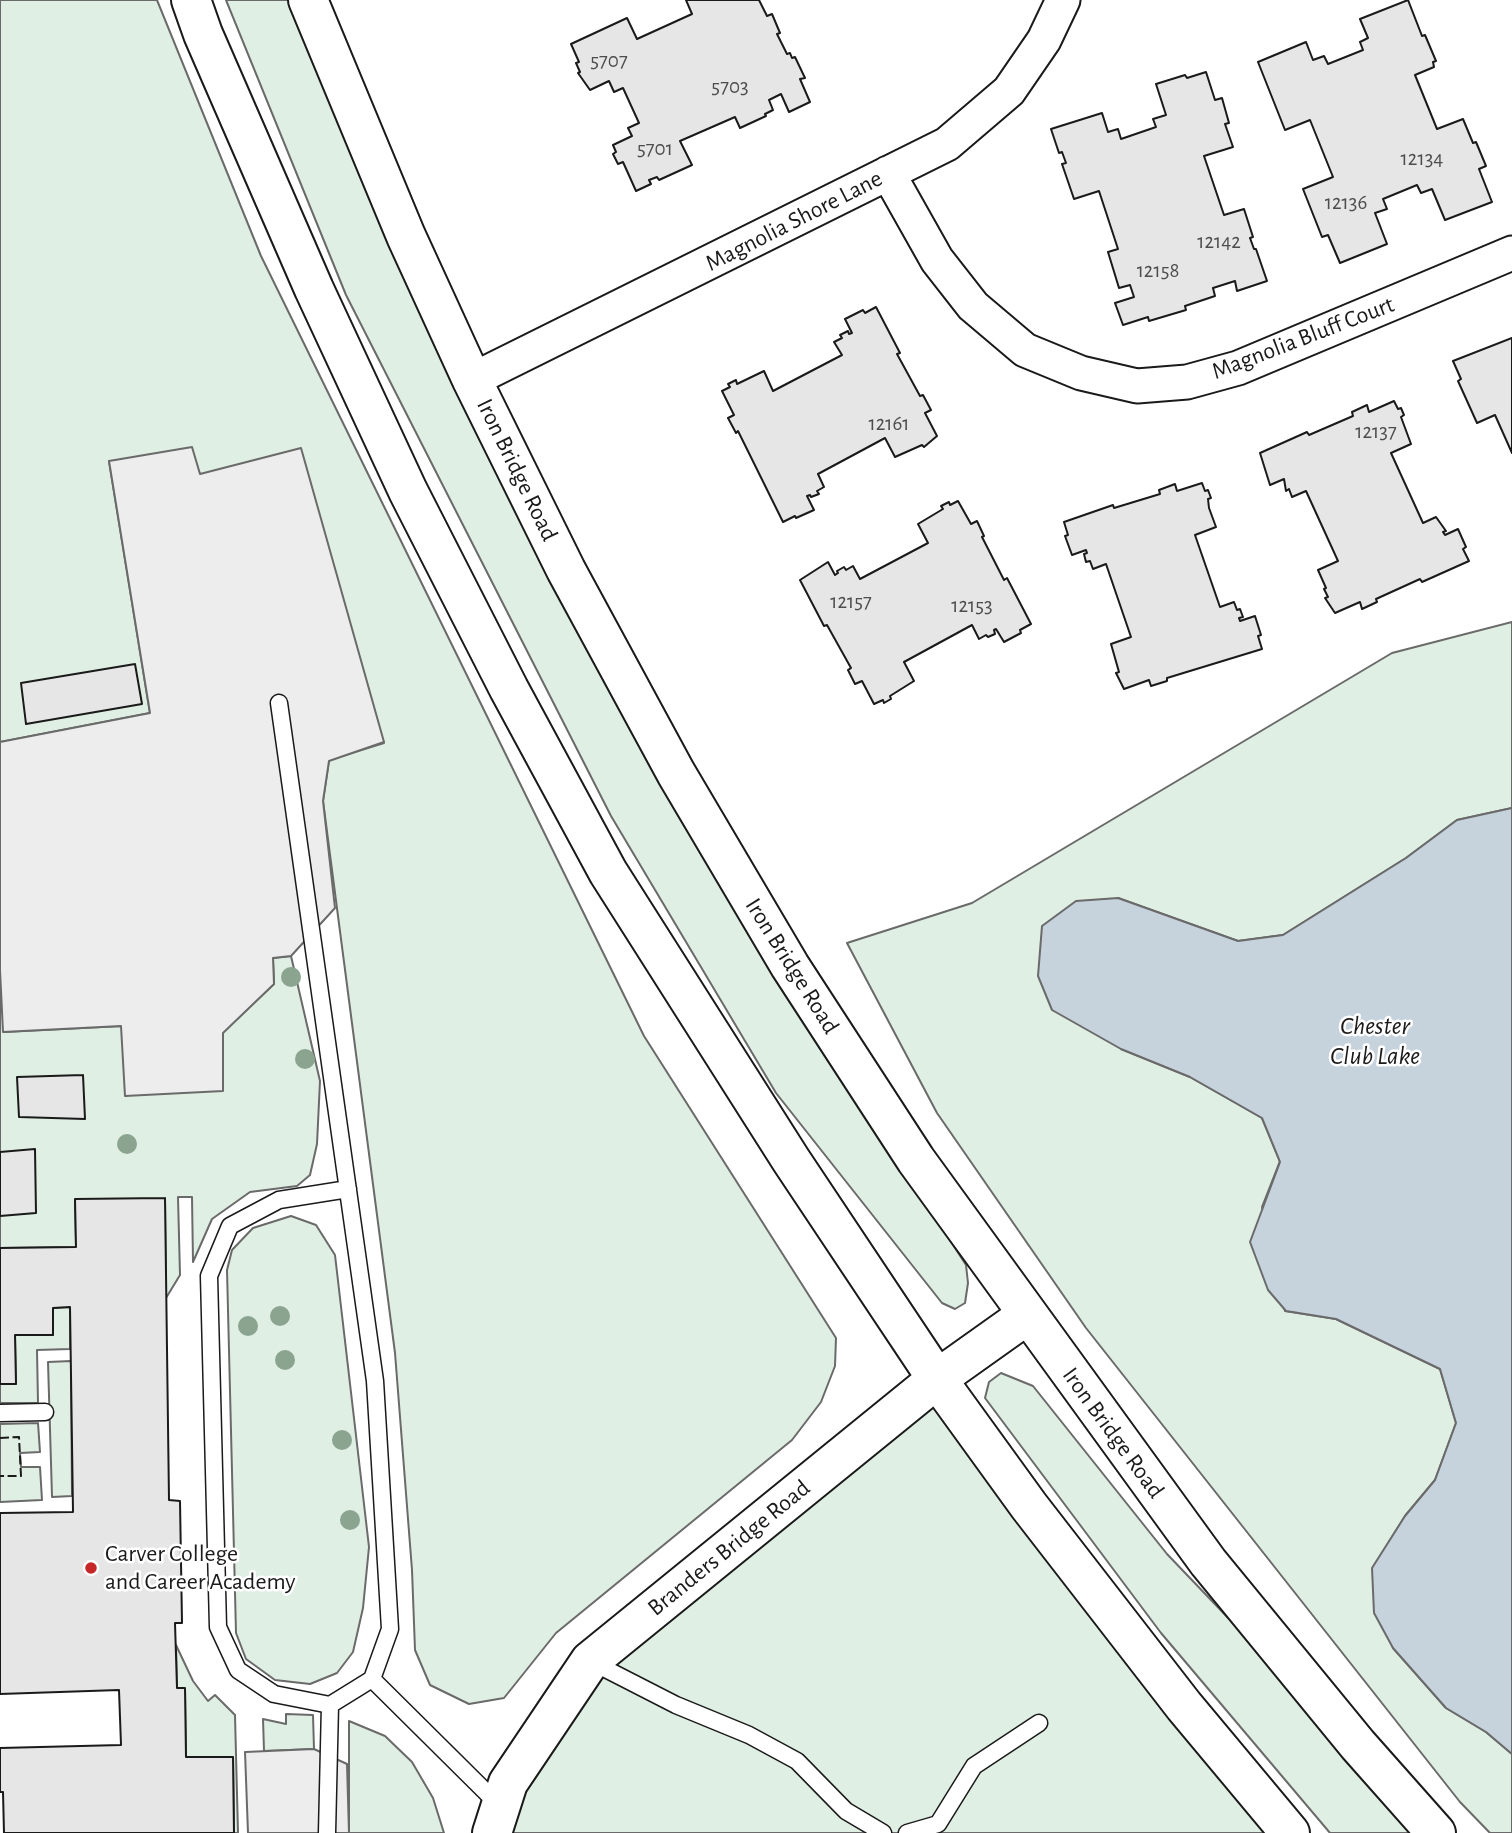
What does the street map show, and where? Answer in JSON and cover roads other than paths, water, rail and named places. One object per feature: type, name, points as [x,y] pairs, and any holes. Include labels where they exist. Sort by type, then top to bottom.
[{"type":"main road","points":[[191,0],[203,34],[314,289],[408,491],[509,689],[608,872],[790,1160],[937,1379],[1029,1506],[1184,1706],[1290,1833]]},
{"type":"main road","name":"Iron Bridge Road","points":[[308,0],[406,236],[472,380],[566,570],[676,773],[790,966],[916,1160],[1208,1562],[1358,1745],[1436,1833]]},
{"type":"main road","name":"Branders Bridge Road","points":[[496,1820],[508,1783],[590,1661],[937,1379],[1027,1315]]},
{"type":"street","name":"Magnolia Shore Lane","points":[[472,380],[947,144],[1009,91],[1044,40],[1063,0]]},
{"type":"street","name":"Magnolia Bluff Court","points":[[888,173],[937,260],[973,306],[994,324],[1025,350],[1081,373],[1137,386],[1187,382],[1238,368],[1512,254]]},
{"type":"lane","points":[[279,703],[348,1189],[375,1381],[390,1629],[372,1679],[330,1705],[274,1695],[238,1670],[218,1627],[209,1276],[230,1226],[279,1200],[348,1189]]},
{"type":"lane","points":[[0,1413],[45,1412]]},
{"type":"lane","points":[[590,1661],[676,1705],[749,1735],[797,1761],[846,1811],[883,1833]]},
{"type":"lane","points":[[372,1679],[496,1820]]},
{"type":"lane","points":[[327,1833],[330,1705]]},
{"type":"lane","points":[[907,1833],[938,1824],[974,1766],[1039,1723]]},
{"type":"water","name":"Chester Club Lake","points":[[1512,808],[1512,1754],[1486,1732],[1446,1708],[1393,1648],[1374,1613],[1372,1568],[1405,1516],[1435,1480],[1456,1423],[1440,1369],[1336,1319],[1286,1311],[1268,1290],[1250,1242],[1280,1162],[1262,1118],[1190,1077],[1121,1049],[1052,1010],[1038,976],[1042,926],[1076,901],[1118,898],[1238,941],[1283,935],[1406,858],[1457,820]]},
{"type":"place","name":"Carver College and Career Academy","points":[[91,1568]]}]
